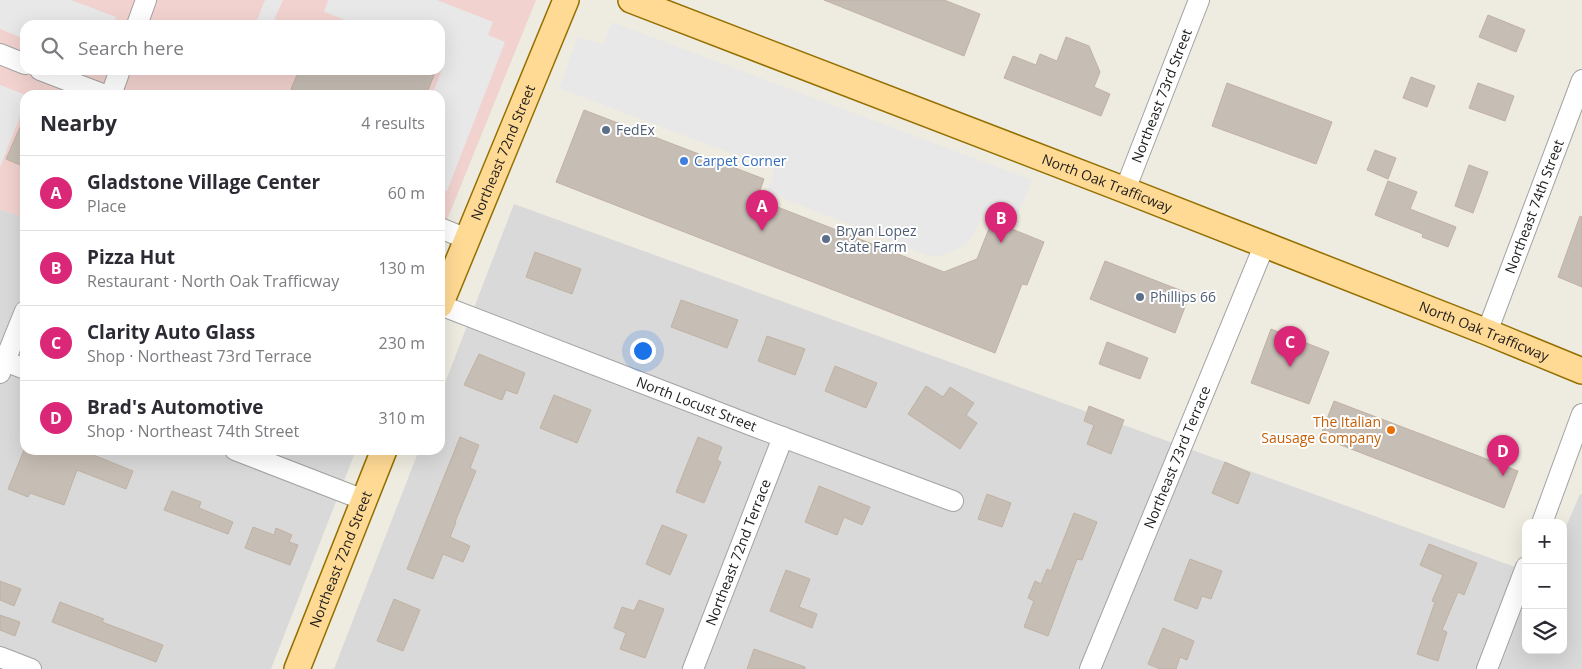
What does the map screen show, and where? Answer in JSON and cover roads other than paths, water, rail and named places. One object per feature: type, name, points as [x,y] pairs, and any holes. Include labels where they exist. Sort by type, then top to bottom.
[{"type":"main road","name":"Northeast 72nd Street","points":[[445,293],[566,0]]},
{"type":"main road","name":"North Oak Trafficway","points":[[631,0],[1125,190],[1582,371]]},
{"type":"main road","name":"Northeast 72nd Street","points":[[297,669],[382,455]]},
{"type":"street","points":[[139,20],[146,0]]},
{"type":"street","name":"Northeast 73rd Street","points":[[1125,190],[1199,0]]},
{"type":"street","points":[[0,54],[20,62]]},
{"type":"street","points":[[53,75],[91,90]]},
{"type":"street","points":[[113,90],[118,75]]},
{"type":"street","name":"Northeast 74th Street","points":[[1487,332],[1582,80]]},
{"type":"street","points":[[445,230],[467,239]]},
{"type":"street","name":"Northeast 73rd Terrace","points":[[1090,669],[1264,246]]},
{"type":"street","name":"North Locust Street","points":[[445,307],[952,501]]},
{"type":"street","points":[[20,323],[2,364],[20,368]]},
{"type":"street","points":[[1543,519],[1582,414]]},
{"type":"street","name":"Northeast 72nd Terrace","points":[[693,669],[783,437]]},
{"type":"street","points":[[249,455],[364,500]]},
{"type":"street","points":[[1487,669],[1522,577]]},
{"type":"street","points":[[0,657],[31,669]]},
{"type":"place","name":"FedEx","points":[[606,130]]},
{"type":"place","name":"Carpet Corner","points":[[684,161]]},
{"type":"place","name":"Gladstone Village Center","points":[[762,231]]},
{"type":"place","name":"Bryan Lopez State Farm","points":[[826,239]]},
{"type":"place","name":"Pizza Hut","points":[[1001,243]]},
{"type":"place","name":"Phillips 66","points":[[1140,297]]},
{"type":"place","name":"Clarity Auto Glass","points":[[1290,367]]},
{"type":"place","name":"The Italian Sausage Company","points":[[1391,430]]},
{"type":"place","name":"Brad's Automotive","points":[[1503,476]]}]
